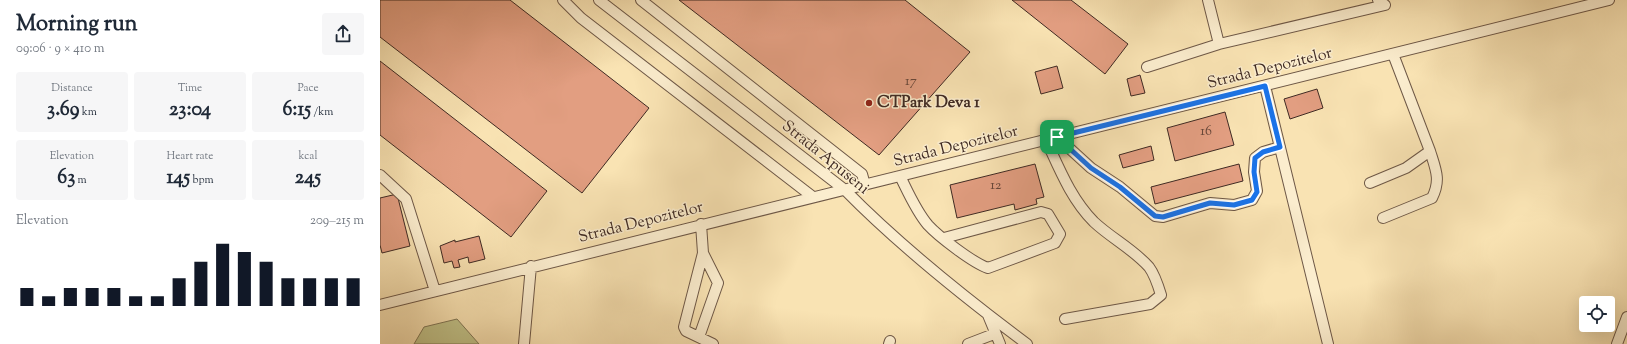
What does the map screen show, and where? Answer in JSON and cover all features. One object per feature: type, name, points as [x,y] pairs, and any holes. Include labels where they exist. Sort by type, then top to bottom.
[{"type":"street","points":[[563,0],[581,18],[813,197]]},
{"type":"street","name":"Strada Apuseni","points":[[598,0],[845,190],[870,216],[988,315],[1027,344]]},
{"type":"street","points":[[641,0],[862,174],[865,185]]},
{"type":"street","points":[[1208,0],[1219,44]]},
{"type":"street","points":[[1147,67],[1219,44],[1384,5],[1378,0]]},
{"type":"street","name":"Strada Depozitelor","points":[[380,305],[531,266],[845,190],[1609,0]]},
{"type":"street","points":[[1383,218],[1432,198],[1438,188],[1436,170],[1430,151],[1393,54]]},
{"type":"street","points":[[1265,86],[1328,344]]},
{"type":"street","points":[[1057,137],[1091,168],[1120,187],[1155,216],[1163,217],[1210,203],[1234,205],[1252,200],[1257,192],[1254,172],[1255,158],[1263,152],[1280,147]]},
{"type":"street","points":[[1046,140],[1066,183],[1083,208],[1094,222],[1149,267],[1156,279],[1161,295],[1150,304],[1065,320]]},
{"type":"street","points":[[1370,183],[1406,168],[1430,151]]},
{"type":"street","points":[[380,175],[406,200],[435,291]]},
{"type":"street","points":[[900,176],[928,225],[944,238],[978,264],[988,268],[1055,243],[1060,234],[1048,214],[1041,212],[944,238]]},
{"type":"street","points":[[701,224],[703,253],[684,327],[686,331],[713,344]]},
{"type":"street","points":[[699,336],[718,283],[703,253]]},
{"type":"street","points":[[524,344],[531,266]]},
{"type":"street","points":[[988,315],[994,334],[1000,344]]},
{"type":"street","points":[[1617,344],[1627,317]]},
{"type":"street","points":[[968,344],[994,334]]},
{"type":"green space","points":[[457,319],[479,344],[414,344],[424,327]]},
{"type":"building","points":[[380,0],[510,0],[649,108],[582,193],[380,37]]},
{"type":"building","name":"CTPark Deva 1","points":[[679,0],[905,0],[970,52],[879,155]]},
{"type":"building","points":[[1012,0],[1071,0],[1128,44],[1105,74]]},
{"type":"building","points":[[380,61],[547,191],[511,237],[380,135]]},
{"type":"building","points":[[1057,66],[1063,88],[1041,94],[1035,72]]},
{"type":"building","points":[[1140,75],[1145,93],[1131,96],[1127,79]]},
{"type":"building","points":[[1317,89],[1323,108],[1290,119],[1284,99]]},
{"type":"building","points":[[1225,112],[1234,145],[1175,161],[1167,128]]},
{"type":"building","points":[[1151,146],[1154,160],[1123,168],[1119,155]]},
{"type":"building","points":[[1035,164],[1044,197],[1036,199],[1037,204],[1015,210],[1014,204],[957,218],[950,185]]},
{"type":"building","points":[[1239,164],[1243,181],[1155,204],[1151,187]]},
{"type":"building","points":[[397,194],[410,246],[382,253],[380,245],[380,198]]},
{"type":"building","points":[[479,236],[485,259],[469,263],[468,257],[458,260],[460,267],[454,268],[452,261],[444,263],[440,246],[455,240],[455,242]]},
{"type":"place","name":"CTPark Deva 1","points":[[869,103]]},
{"type":"route","points":[[1265,86],[1280,147],[1263,152],[1255,158],[1254,172],[1257,192],[1252,200],[1234,205],[1210,203],[1163,217],[1155,216],[1120,187],[1091,168],[1057,137],[1265,86]]}]
